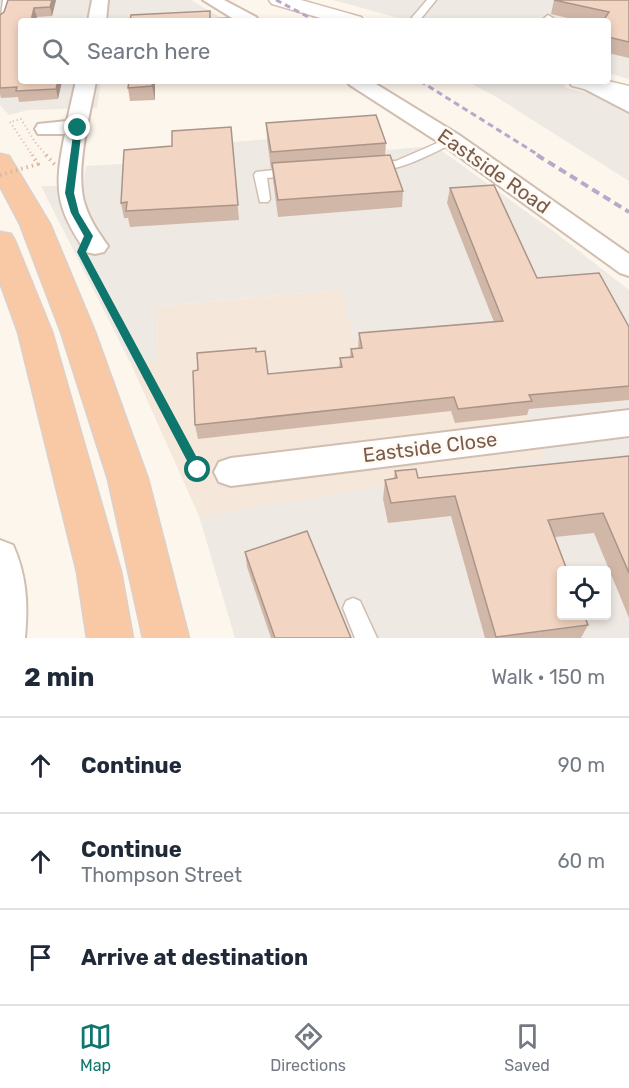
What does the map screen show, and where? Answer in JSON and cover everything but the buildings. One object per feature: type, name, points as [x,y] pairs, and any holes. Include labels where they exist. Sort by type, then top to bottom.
[{"type":"highway","points":[[0,162],[35,224],[78,332],[129,479],[166,638]]},
{"type":"highway","points":[[0,241],[38,343],[99,572],[110,638]]},
{"type":"main road","points":[[279,0],[343,18]]},
{"type":"main road","points":[[592,84],[629,93]]},
{"type":"street","points":[[97,18],[100,0]]},
{"type":"street","points":[[211,0],[244,18]]},
{"type":"street","points":[[85,84],[69,193],[75,213],[92,241]]},
{"type":"street","name":"Eastside Road","points":[[362,84],[451,140],[629,267]]},
{"type":"street","points":[[588,84],[629,106]]},
{"type":"street","points":[[46,129],[78,128]]},
{"type":"street","name":"Eastside Close","points":[[231,472],[629,423]]},
{"type":"street","points":[[0,557],[4,567],[7,621],[4,638]]},
{"type":"lane","points":[[0,21],[8,0]]},
{"type":"lane","points":[[417,18],[432,0]]},
{"type":"lane","points":[[364,167],[398,164],[451,140]]},
{"type":"lane","points":[[264,199],[260,175],[307,171]]},
{"type":"lane","points":[[353,608],[366,638]]},
{"type":"path","points":[[0,175],[38,164],[10,122],[21,119],[34,142],[55,165]]},
{"type":"path","points":[[92,241],[82,252],[198,470],[231,472]]},
{"type":"shaded area","points":[[0,0],[191,0],[222,18],[18,18],[18,84],[101,84],[97,108],[28,110],[9,115],[0,105]]},
{"type":"shaded area","points":[[333,0],[629,0],[629,79],[611,74],[611,18],[398,18]]},
{"type":"shaded area","points":[[472,84],[564,84],[566,88],[629,103],[629,181]]},
{"type":"shaded area","points":[[375,131],[387,150],[435,146],[552,230],[629,290],[629,638],[235,638],[199,516],[546,460],[497,334],[356,344],[340,290],[157,306],[158,361],[131,364],[41,186],[83,186],[86,166],[174,161],[232,142]]},
{"type":"shaded area","points":[[341,290],[497,333],[547,460],[199,516],[131,364],[158,360],[157,306]]},
{"type":"railway","points":[[276,0],[310,18]]},
{"type":"railway","points":[[425,84],[540,156]]},
{"type":"railway","points":[[537,155],[629,212]]},
{"type":"route","points":[[78,128],[69,193],[75,213],[88,236],[82,252],[198,470]]}]
